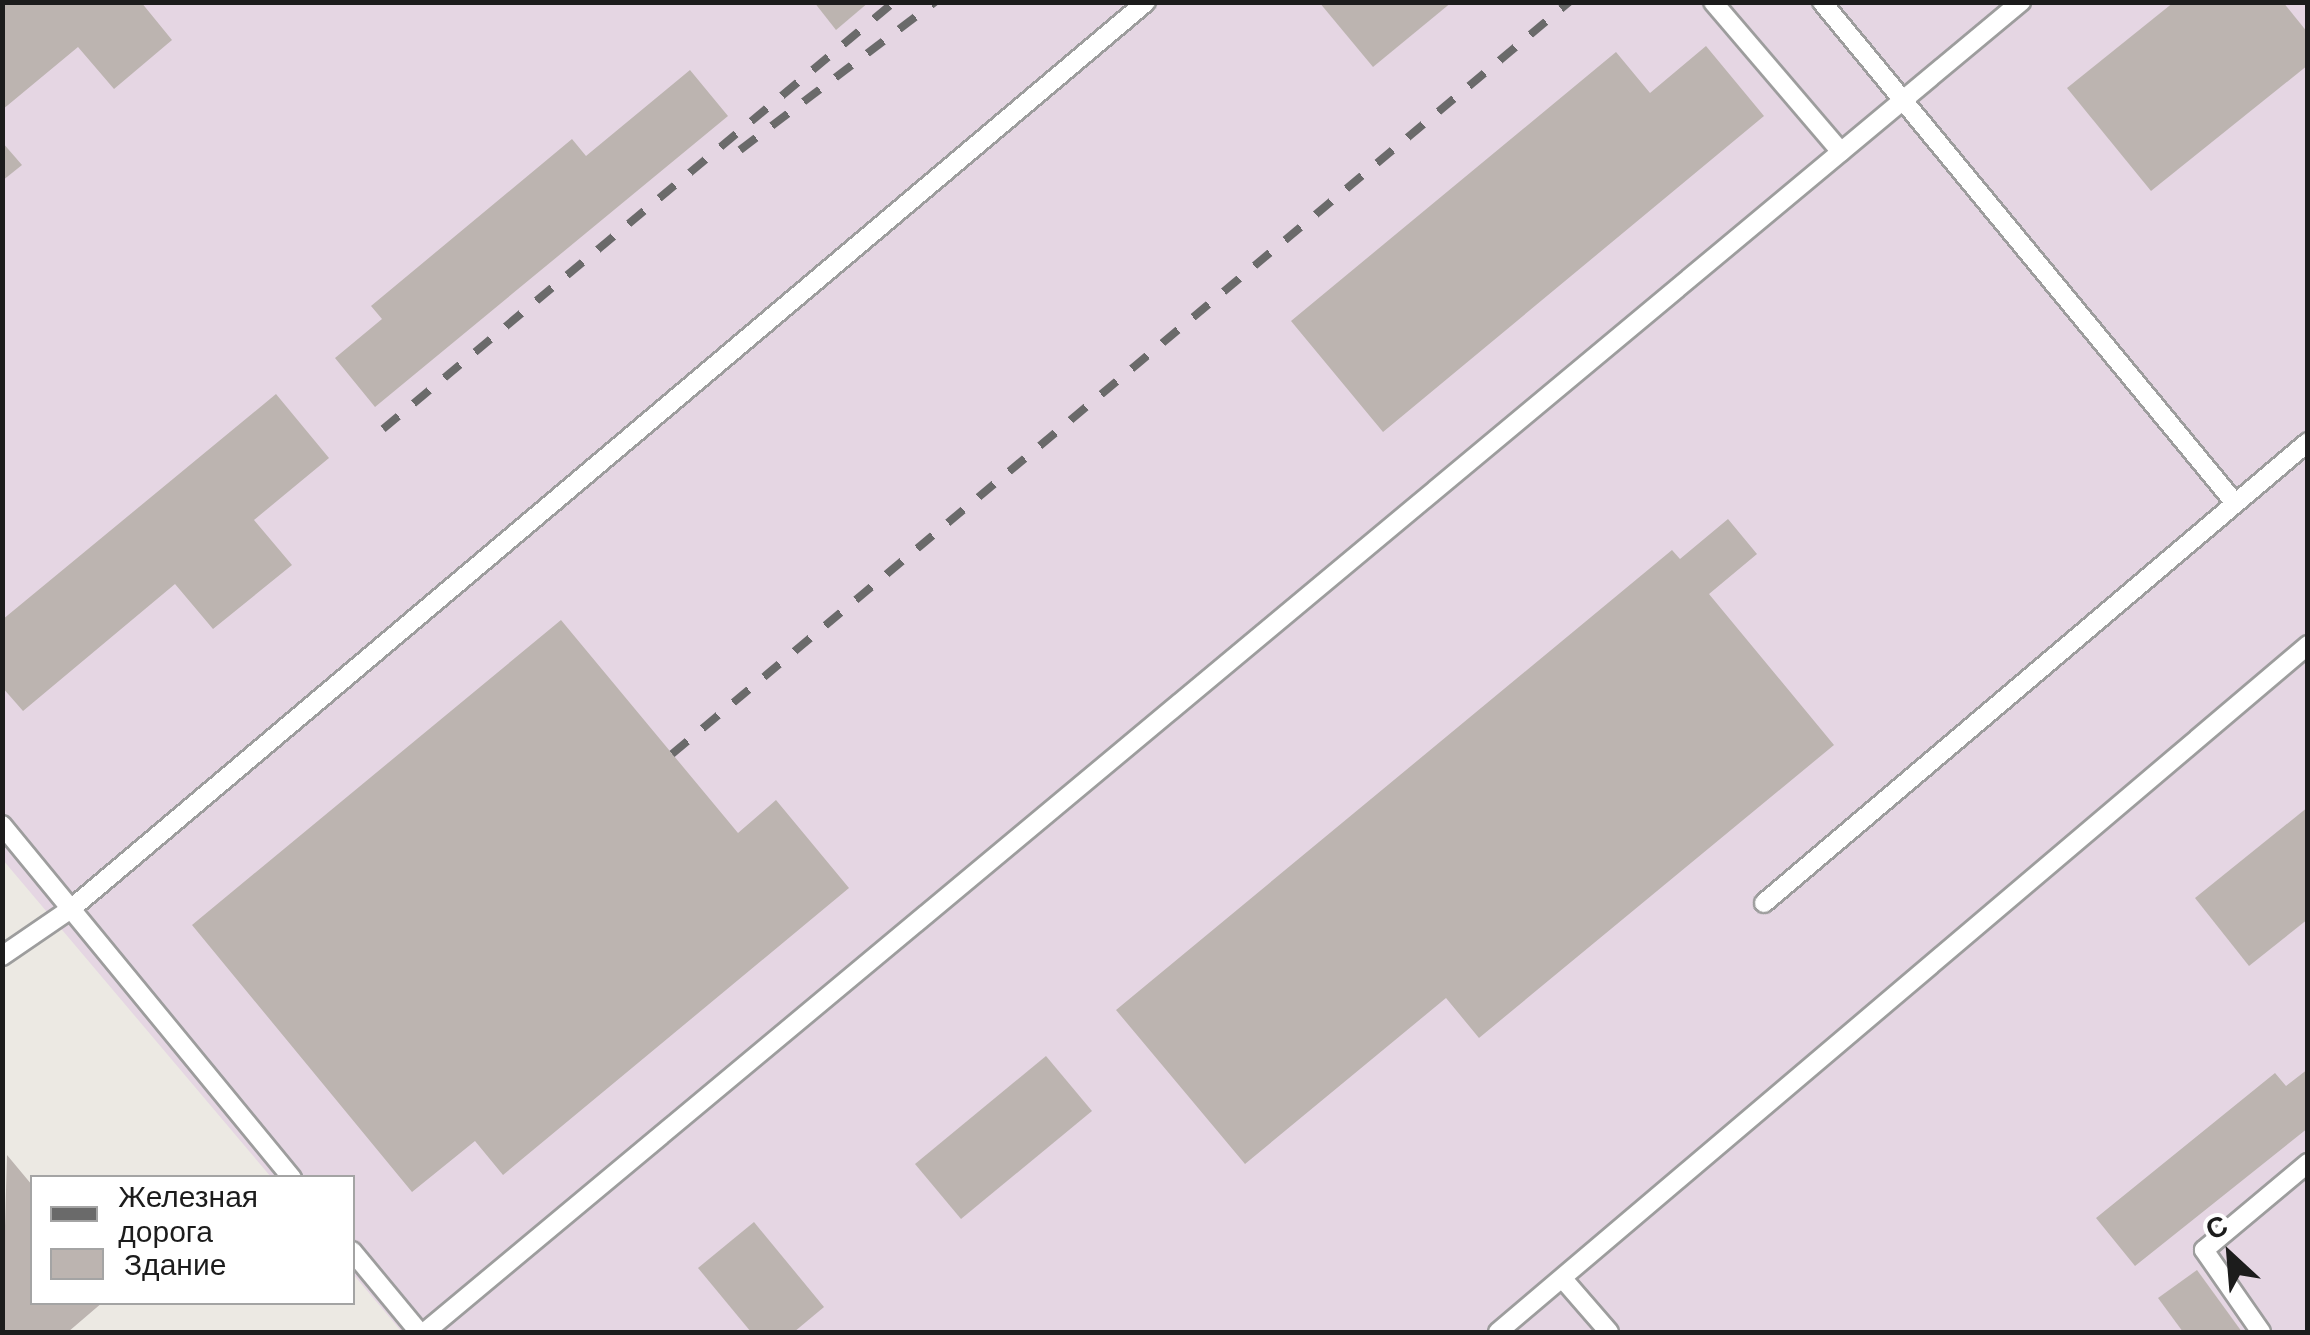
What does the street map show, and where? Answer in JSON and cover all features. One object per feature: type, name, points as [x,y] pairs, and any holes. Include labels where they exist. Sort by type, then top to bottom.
[{"type":"lane","points":[[2,956],[72,908],[1146,2]]},
{"type":"lane","points":[[1713,2],[1841,152]]},
{"type":"lane","points":[[1822,2],[2236,502]]},
{"type":"lane","points":[[355,1254],[422,1332],[2021,2]]},
{"type":"lane","points":[[1764,903],[2308,442]]},
{"type":"lane","points":[[1498,1332],[2308,644]]},
{"type":"lane","points":[[2,825],[290,1175]]},
{"type":"lane","points":[[2261,1332],[2204,1250],[2308,1163]]},
{"type":"lane","points":[[1563,1279],[1609,1332]]},
{"type":"shaded area","points":[[2,3],[2307,3],[2307,1332],[402,1332],[355,1276],[355,1175],[269,1175],[3,860]]},
{"type":"building","points":[[2,2],[141,2],[172,40],[114,89],[78,47],[2,110]]},
{"type":"building","points":[[814,2],[869,2],[836,30]]},
{"type":"building","points":[[1319,2],[1452,2],[1373,67]]},
{"type":"building","points":[[2174,2],[2283,2],[2308,33],[2308,65],[2151,191],[2067,88]]},
{"type":"building","points":[[1706,46],[1764,116],[1383,432],[1291,321],[1616,52],[1650,93]]},
{"type":"building","points":[[690,70],[728,116],[375,407],[335,358],[382,319],[371,306],[572,139],[586,156]]},
{"type":"building","points":[[2,142],[22,165],[2,181]]},
{"type":"building","points":[[276,394],[329,458],[254,520],[292,565],[213,629],[175,584],[23,711],[2,687],[2,620]]},
{"type":"building","points":[[1728,519],[1757,554],[1709,594],[1834,745],[1479,1038],[1446,998],[1245,1164],[1116,1010],[1672,550],[1680,559]]},
{"type":"building","points":[[561,620],[738,833],[776,800],[849,888],[503,1175],[475,1141],[412,1192],[192,925]]},
{"type":"building","points":[[2308,807],[2308,919],[2249,966],[2195,898]]},
{"type":"building","points":[[1046,1056],[1092,1111],[961,1219],[915,1164]]},
{"type":"building","points":[[2308,1069],[2308,1128],[2135,1266],[2096,1218],[2275,1073],[2286,1086]]},
{"type":"building","points":[[7,1155],[30,1183],[30,1305],[100,1305],[68,1332],[2,1332]]},
{"type":"building","points":[[754,1222],[824,1307],[794,1332],[751,1332],[698,1268]]},
{"type":"building","points":[[2197,1270],[2242,1332],[2183,1332],[2158,1298]]},
{"type":"railway","points":[[383,429],[894,2]]},
{"type":"railway","points":[[740,150],[935,2]]},
{"type":"railway","points":[[672,754],[1569,2]]}]
